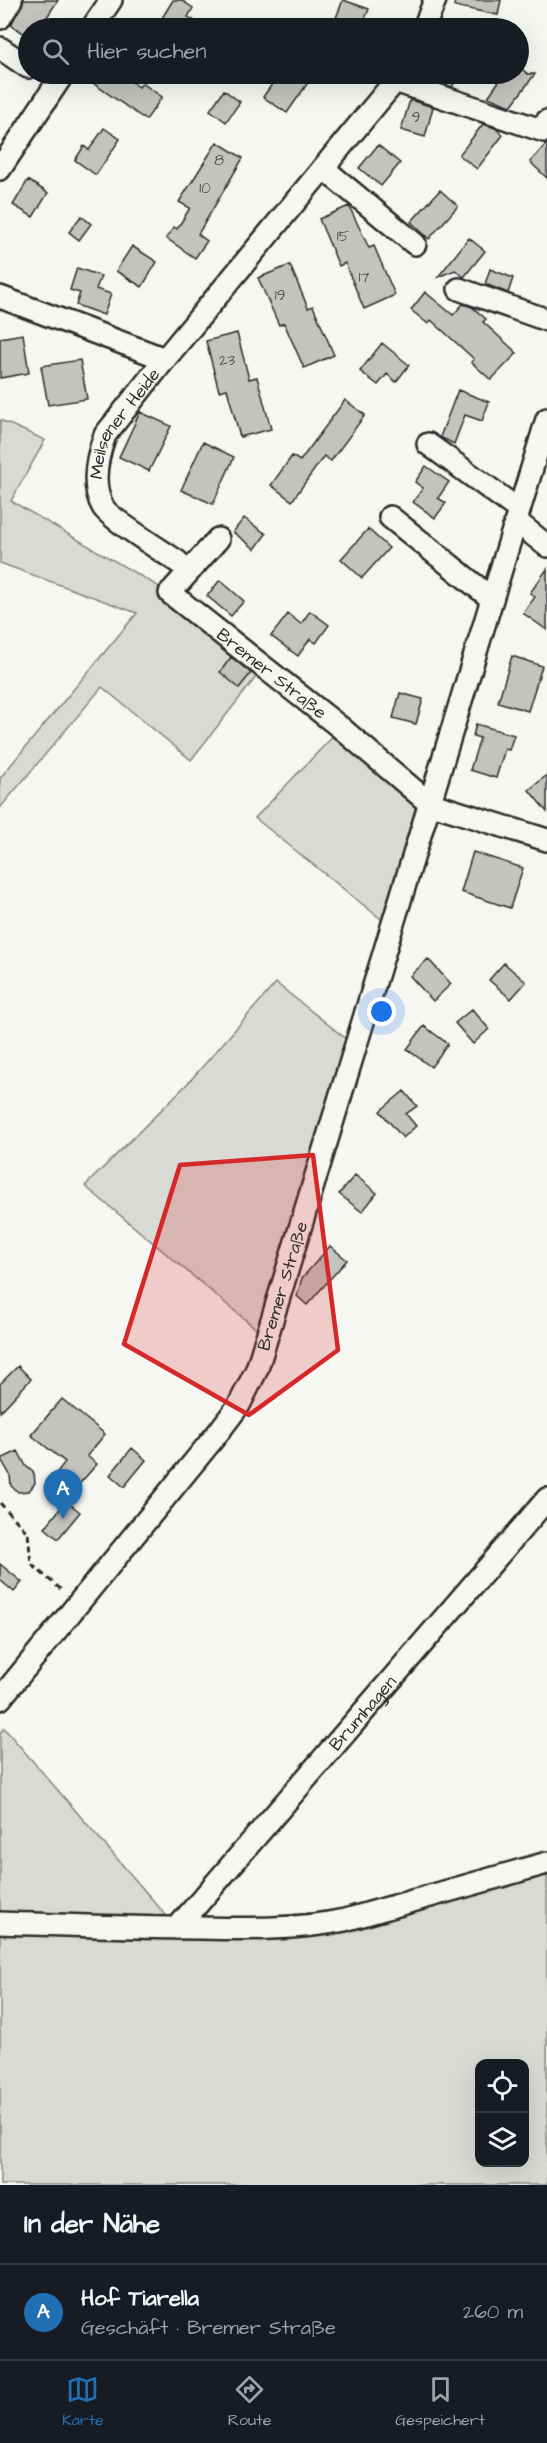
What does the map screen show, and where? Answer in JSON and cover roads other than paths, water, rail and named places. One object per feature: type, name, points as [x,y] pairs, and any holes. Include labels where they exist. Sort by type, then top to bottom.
[{"type":"street","points":[[0,18],[11,0]]},
{"type":"street","points":[[99,18],[111,0]]},
{"type":"street","points":[[428,18],[435,0]]},
{"type":"street","points":[[0,48],[18,60]]},
{"type":"street","points":[[1,166],[48,84]]},
{"type":"street","name":"Meilsener Heide","points":[[178,562],[104,510],[98,495],[97,471],[100,449],[105,435],[392,84]]},
{"type":"street","name":"Meilsener Heide","points":[[417,84],[544,131],[547,121]]},
{"type":"street","points":[[323,168],[415,244]]},
{"type":"street","points":[[459,289],[547,320]]},
{"type":"street","name":"Meilsener Heide","points":[[0,297],[165,359]]},
{"type":"street","name":"Bremer Straße","points":[[0,1699],[218,1434],[238,1405],[257,1369],[547,418]]},
{"type":"street","points":[[428,444],[518,515],[547,546]]},
{"type":"street","points":[[390,517],[492,599]]},
{"type":"street","name":"Bremer Straße","points":[[218,539],[170,593],[341,728],[429,803],[547,840]]},
{"type":"street","name":"Brumhagen","points":[[177,1928],[547,1499]]},
{"type":"street","points":[[0,1923],[283,1930],[313,1927],[547,1863]]},
{"type":"place","name":"Hof Tiarella","points":[[63,1519]]}]
